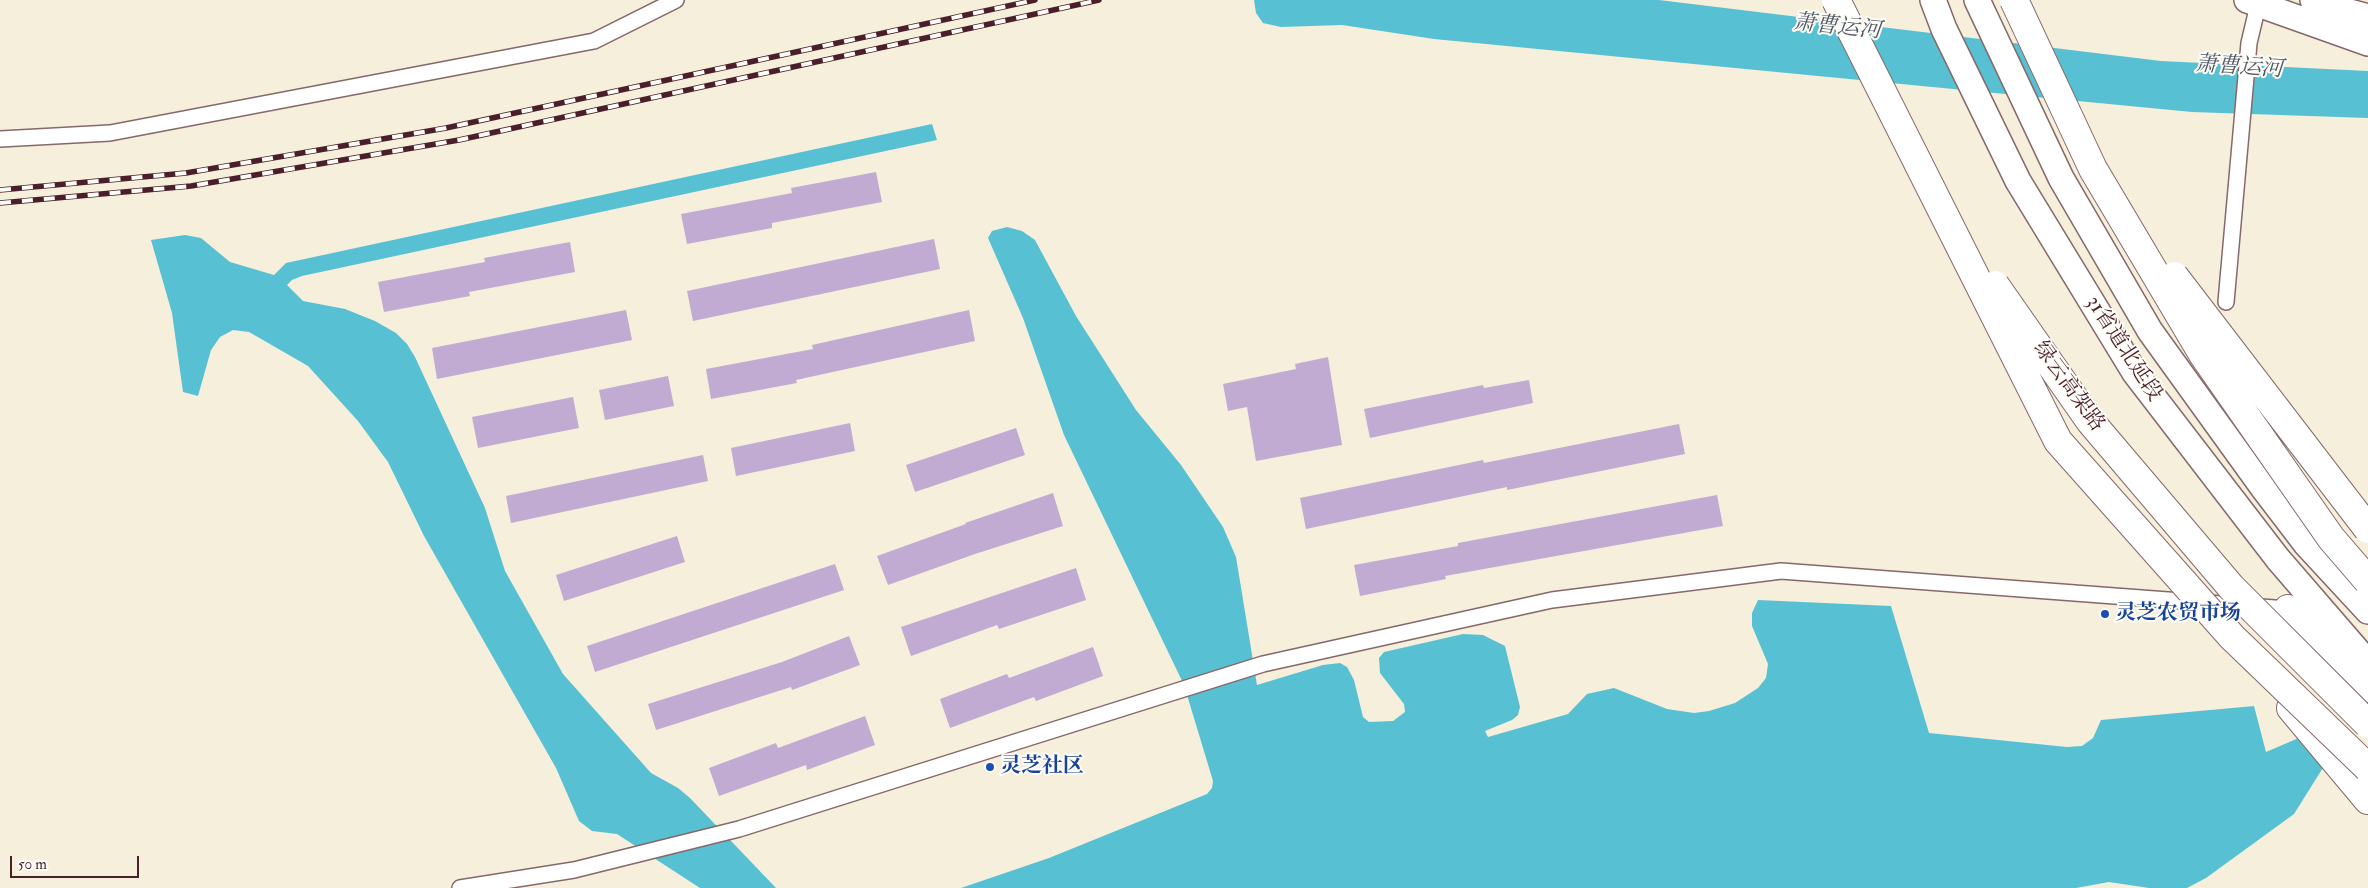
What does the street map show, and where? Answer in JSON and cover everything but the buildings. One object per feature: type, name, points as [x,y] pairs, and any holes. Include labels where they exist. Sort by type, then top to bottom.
[{"type":"highway","points":[[1836,0],[2058,441],[2232,637],[2368,800]]},
{"type":"highway","name":"绿云高架路","points":[[1836,0],[1955,228],[2090,421],[2231,587],[2368,724]]},
{"type":"highway","points":[[2014,0],[2092,169],[2204,356],[2331,538],[2368,581]]},
{"type":"highway","points":[[2092,169],[2368,529]]},
{"type":"highway","points":[[2288,609],[2368,688]]},
{"type":"highway","points":[[2232,637],[2368,768]]},
{"type":"main road","points":[[1927,0],[1944,29]]},
{"type":"main road","name":"31省道北延段","points":[[1933,0],[1944,29],[2018,181],[2134,373],[2278,559],[2368,663]]},
{"type":"main road","points":[[1977,0],[2061,178],[2146,323],[2264,489],[2306,544],[2368,612]]},
{"type":"main road","points":[[2023,0],[2102,182],[2205,367],[2264,489]]},
{"type":"main road","points":[[2313,0],[2320,4],[2368,18]]},
{"type":"main road","points":[[2252,2],[2368,43]]},
{"type":"street","points":[[0,139],[110,133],[594,41],[676,0]]},
{"type":"street","points":[[2226,302],[2252,2]]},
{"type":"street","points":[[460,888],[574,870],[739,829],[1264,664],[1552,600],[1781,571],[2288,609]]},
{"type":"water","name":"萧曹运河","points":[[1254,0],[1659,0],[2161,61],[2368,71],[2368,118],[2192,112],[1434,39],[1342,25],[1281,27],[1263,23],[1256,13]]},
{"type":"water","points":[[932,124],[937,140],[302,276],[292,280],[287,285],[303,301],[345,309],[375,321],[396,333],[407,344],[415,357],[485,508],[505,571],[563,674],[651,773],[678,788],[690,798],[776,888],[700,888],[617,834],[592,831],[579,821],[556,768],[424,536],[388,462],[358,421],[308,366],[249,332],[233,330],[220,337],[211,350],[198,396],[183,392],[172,313],[151,240],[185,235],[201,238],[230,262],[274,275],[286,263]]},
{"type":"water","points":[[1007,227],[1022,231],[1035,240],[1076,316],[1136,410],[1181,465],[1223,527],[1236,557],[1257,685],[1323,665],[1340,663],[1347,667],[1354,680],[1363,717],[1369,722],[1393,721],[1405,712],[1404,704],[1380,673],[1379,658],[1384,652],[1463,634],[1483,635],[1505,646],[1520,707],[1518,715],[1512,720],[1485,731],[1488,737],[1568,714],[1587,694],[1614,688],[1667,709],[1694,713],[1709,711],[1735,703],[1758,688],[1766,678],[1768,664],[1752,626],[1752,613],[1758,600],[1891,606],[1929,733],[2067,747],[2082,746],[2093,738],[2101,720],[2254,706],[2266,752],[2322,728],[2336,747],[2294,814],[2206,878],[2187,888],[2149,888],[2109,882],[2076,888],[961,888],[1049,858],[1207,794],[1212,788],[1213,781],[1184,685],[1064,435],[1023,318],[988,238],[992,231]]},
{"type":"railway","points":[[0,190],[186,173],[446,128],[1035,0]]},
{"type":"railway","points":[[0,203],[191,186],[459,140],[1099,0]]},
{"type":"place","name":"灵芝农贸市场","points":[[2105,614]]},
{"type":"place","name":"灵芝社区","points":[[990,767]]}]
